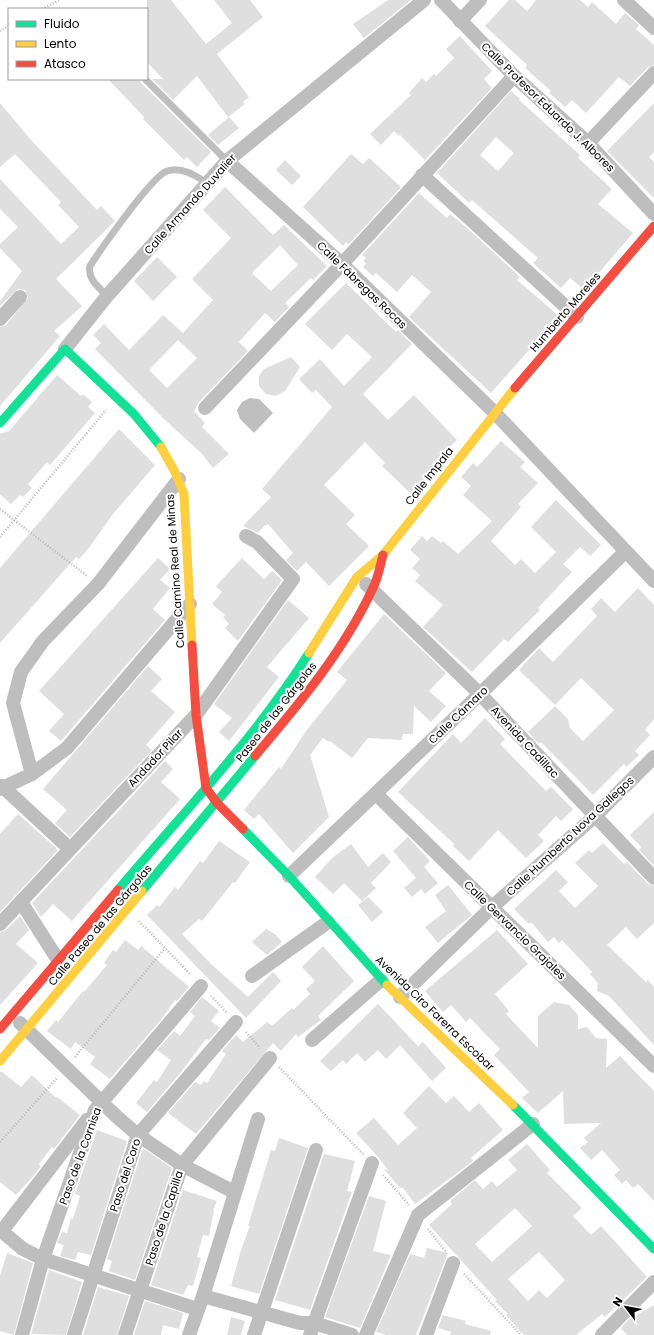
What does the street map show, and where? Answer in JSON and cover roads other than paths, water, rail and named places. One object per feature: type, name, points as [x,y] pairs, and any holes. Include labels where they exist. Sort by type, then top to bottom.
[{"type":"street","name":"Calle Armando Duvalier","points":[[65,349],[107,296],[227,161],[424,0]]},
{"type":"street","name":"Calle Profesor Eduardo J. Albores","points":[[441,0],[514,76],[588,143],[654,214]]},
{"type":"street","points":[[460,21],[480,0]]},
{"type":"street","points":[[624,0],[654,28]]},
{"type":"street","points":[[588,143],[654,73]]},
{"type":"street","points":[[205,408],[342,264],[514,76]]},
{"type":"street","name":"Calle Fábregas Rocas","points":[[227,161],[342,264],[494,412],[625,552],[654,580]]},
{"type":"street","points":[[422,175],[578,317]]},
{"type":"street","name":"Humberto Moreles","points":[[494,412],[578,317],[654,226]]},
{"type":"street","points":[[0,319],[20,297]]},
{"type":"street","points":[[0,423],[65,349]]},
{"type":"street","name":"Calle Camino Real de Minas","points":[[65,349],[141,420],[165,453],[179,479],[184,494],[196,714],[206,788]]},
{"type":"street","name":"Calle Impala","points":[[357,577],[383,555],[494,412]]},
{"type":"street","points":[[32,774],[13,704],[21,672],[44,641],[98,584],[179,479]]},
{"type":"street","name":"Andador Pilar","points":[[0,924],[69,848],[196,714],[294,579],[256,542],[246,536]]},
{"type":"street","name":"Calle Cámaro","points":[[289,876],[480,694],[625,552]]},
{"type":"street","name":"Calle Impala","points":[[373,590],[383,555]]},
{"type":"street","name":"Avenida Cadillac","points":[[357,577],[373,590],[480,694],[654,878]]},
{"type":"street","name":"Paseo de las Gárgolas","points":[[206,788],[292,680],[357,577]]},
{"type":"street","name":"Paseo de las Gárgolas","points":[[217,803],[309,692],[334,656],[373,590]]},
{"type":"street","points":[[69,848],[1,788],[32,774],[67,748],[190,604]]},
{"type":"street","name":"Calle Humberto Nova Gallegos","points":[[400,997],[492,907],[595,816],[654,757]]},
{"type":"street","name":"Avenida Ciro Farerra Escobar","points":[[206,788],[217,803],[289,876],[328,922],[381,980],[533,1124],[654,1249]]},
{"type":"street","name":"Calle Paseo de las Gárgolas","points":[[0,1029],[206,788]]},
{"type":"street","name":"Calle Gervancio Grajales","points":[[376,794],[654,1066]]},
{"type":"street","name":"Calle Paseo de las Gárgolas","points":[[0,1061],[217,803]]},
{"type":"street","points":[[21,902],[58,960]]},
{"type":"street","points":[[252,976],[328,922]]},
{"type":"street","points":[[312,1040],[381,980]]},
{"type":"street","name":"Paso de la Cornisa","points":[[22,1335],[43,1259],[98,1106],[201,986]]},
{"type":"street","points":[[11,1015],[66,1068],[98,1106],[182,1165],[234,1192]]},
{"type":"street","name":"Paso del Coro","points":[[74,1335],[92,1274],[138,1135],[236,1022]]},
{"type":"street","name":"Paso de la Capilla","points":[[125,1335],[182,1165],[270,1058]]},
{"type":"street","points":[[98,1106],[1,1230],[23,1249],[43,1259],[197,1309]]},
{"type":"street","points":[[188,1335],[203,1296],[234,1192],[258,1119]]},
{"type":"street","points":[[366,1335],[418,1215],[533,1124]]},
{"type":"street","points":[[254,1335],[316,1150]]},
{"type":"street","points":[[313,1331],[372,1163]]},
{"type":"street","points":[[426,1335],[453,1263]]},
{"type":"street","points":[[602,1335],[654,1282]]},
{"type":"street","points":[[203,1296],[300,1323],[313,1331],[352,1335]]},
{"type":"lane","points":[[146,80],[227,161]]},
{"type":"lane","points":[[107,296],[92,279],[89,272],[90,266],[133,206],[156,180],[167,171],[178,170],[195,175],[208,183]]}]
